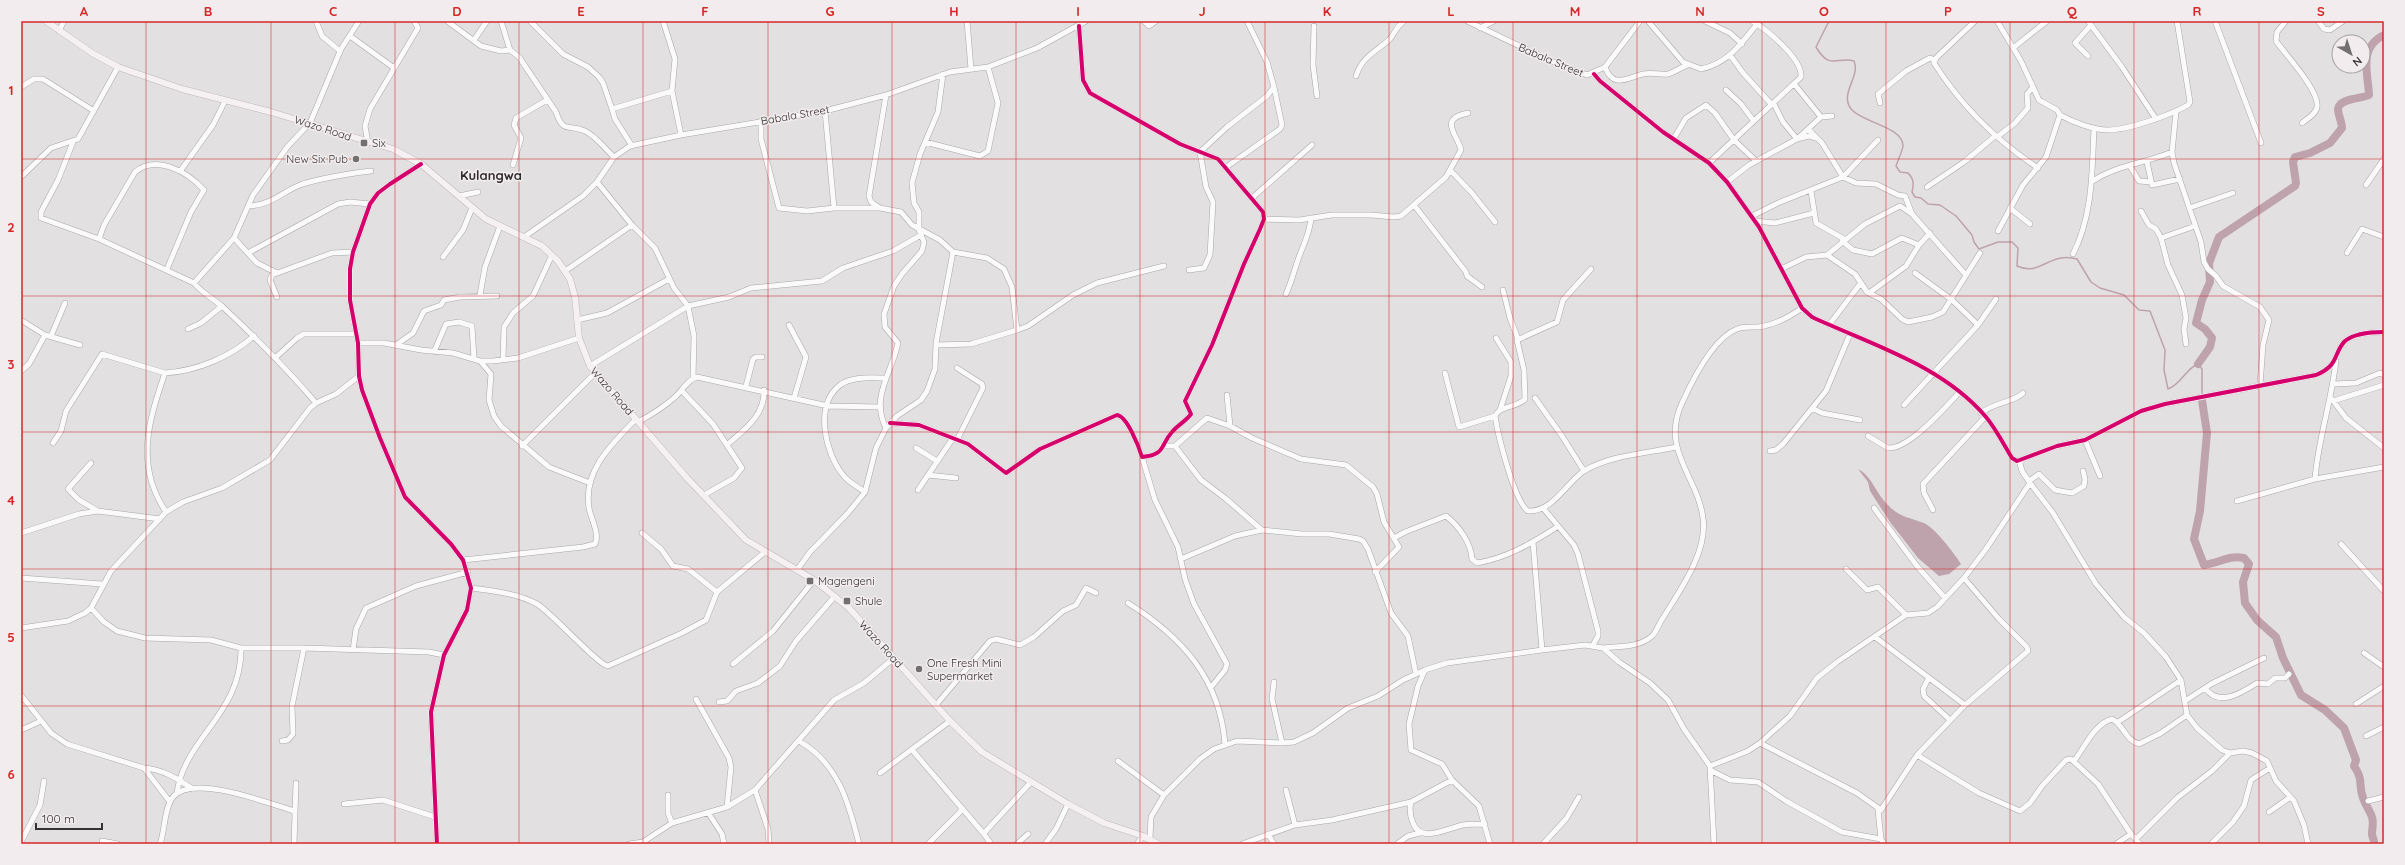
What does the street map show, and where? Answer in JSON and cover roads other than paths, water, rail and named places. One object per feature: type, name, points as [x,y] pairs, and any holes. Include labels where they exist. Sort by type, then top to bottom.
[{"type":"main road","name":"Wazo Road","points":[[46,21],[92,53],[118,67],[225,101],[310,123],[368,143],[393,149],[421,164],[486,219],[542,246],[552,255],[565,271],[573,287],[579,338],[590,366],[704,495],[746,540],[814,580],[835,596],[894,658],[950,721],[982,752],[1068,804],[1104,823],[1146,837],[1158,844]]},
{"type":"street","points":[[59,31],[64,21]]},
{"type":"street","points":[[316,21],[322,36],[340,51]]},
{"type":"street","points":[[194,283],[234,238],[248,206],[288,146],[310,123],[340,51],[360,21]]},
{"type":"street","points":[[447,21],[481,46],[501,51],[510,50]]},
{"type":"street","points":[[474,40],[487,21]]},
{"type":"street","points":[[501,21],[510,50],[519,57],[562,125],[568,129],[585,131],[614,157]]},
{"type":"street","points":[[530,21],[563,54],[588,67],[599,77],[603,83],[615,119],[632,146]]},
{"type":"street","points":[[663,21],[676,59],[672,91],[681,135]]},
{"type":"street","points":[[967,21],[971,69]]},
{"type":"street","name":"Babala Street","points":[[524,237],[569,207],[597,182],[614,157],[632,146],[681,135],[825,111],[886,94],[943,74],[988,67],[1037,48],[1086,21]]},
{"type":"street","points":[[1144,21],[1149,26],[1156,21]]},
{"type":"street","points":[[1225,168],[1280,129],[1282,124],[1268,62],[1246,21]]},
{"type":"street","points":[[1356,76],[1364,60],[1388,40],[1395,27],[1404,21]]},
{"type":"street","name":"Babala Street","points":[[1467,21],[1576,72],[1586,75],[1594,74],[1605,67],[1640,21]]},
{"type":"street","points":[[1480,28],[1494,21]]},
{"type":"street","points":[[1648,21],[1688,65],[1701,69],[1707,68],[1730,55],[1742,44],[1754,22],[1781,42],[1793,57],[1801,74],[1795,85],[1753,120],[1709,163]]},
{"type":"street","points":[[1705,21],[1730,33],[1742,44]]},
{"type":"street","points":[[1934,60],[1975,21]]},
{"type":"street","points":[[1997,21],[2021,61],[2032,88],[2039,100],[2057,110],[2060,115],[2094,128],[2108,130],[2156,119],[2176,112],[2190,102],[2177,21]]},
{"type":"street","points":[[2013,48],[2047,21]]},
{"type":"street","points":[[2215,21],[2261,143]]},
{"type":"street","points":[[2286,21],[2277,32],[2276,41],[2313,92],[2318,106],[2316,110],[2302,123]]},
{"type":"street","points":[[2318,21],[2324,29],[2330,30],[2343,21]]},
{"type":"street","points":[[368,143],[366,119],[404,48],[416,33],[416,22]]},
{"type":"street","points":[[2088,56],[2075,43],[2090,23],[2156,119]]},
{"type":"street","points":[[1078,26],[1083,80],[1090,93],[1180,144],[1218,159],[1260,208],[1264,219],[1244,264],[1212,345],[1186,396],[1184,404],[1191,414],[1168,436],[1164,446],[1156,454],[1142,457]]},
{"type":"street","points":[[1314,26],[1313,65],[1317,96]]},
{"type":"street","points":[[350,36],[394,68]]},
{"type":"street","points":[[1730,55],[1743,73],[1773,104],[1783,122],[1797,139]]},
{"type":"street","points":[[1880,103],[1878,94],[1901,74],[1930,58],[1934,60]]},
{"type":"street","points":[[1934,60],[1934,63],[1952,88],[1996,137],[2038,168]]},
{"type":"street","points":[[1605,67],[1608,76],[1615,80],[1633,78],[1644,73],[1667,74],[1688,65]]},
{"type":"street","points":[[118,67],[83,132],[73,142],[58,180],[40,216],[53,224],[99,239],[167,269],[194,283],[199,290],[212,296],[254,336],[316,403]]},
{"type":"street","points":[[925,142],[980,156],[988,151],[998,103],[988,67]]},
{"type":"street","points":[[886,428],[879,407],[880,394],[898,343],[885,327],[884,314],[888,300],[902,274],[922,250],[919,212],[914,203],[912,183],[925,142],[938,112],[943,74]]},
{"type":"street","points":[[1594,74],[1629,106],[1709,163],[1727,182],[1753,218],[1802,308],[1812,317],[1934,373],[1960,392],[1986,416],[2012,458],[2020,460],[2057,446],[2085,440],[2141,411],[2196,396],[2316,375],[2329,368],[2336,360],[2346,340],[2355,336],[2384,332]]},
{"type":"street","points":[[21,87],[34,79],[43,79],[94,111]]},
{"type":"street","points":[[1795,85],[1820,118]]},
{"type":"street","points":[[1200,152],[1227,127],[1266,96],[1274,87]]},
{"type":"street","points":[[1926,187],[1964,162],[2015,123],[2028,108],[2028,94],[2032,88]]},
{"type":"street","points":[[1726,90],[1741,104],[1753,120]]},
{"type":"street","points":[[612,109],[672,91]]},
{"type":"street","points":[[880,208],[871,202],[869,196],[886,94]]},
{"type":"street","points":[[513,165],[521,138],[514,125],[516,118],[547,100]]},
{"type":"street","points":[[181,170],[212,125],[225,101]]},
{"type":"street","points":[[1674,138],[1686,118],[1704,105],[1715,113],[1734,140],[1756,161]]},
{"type":"street","points":[[825,111],[834,208]]},
{"type":"street","points":[[2176,112],[2172,152],[2201,242],[2202,256],[2208,269],[2216,276],[2223,286],[2260,307],[2269,320],[2263,345],[2260,384]]},
{"type":"street","points":[[1264,219],[1299,220],[1371,215],[1394,217],[1408,211],[1451,171],[1461,150],[1452,132],[1451,124],[1456,117],[1468,113]]},
{"type":"street","points":[[1998,231],[2023,185],[2046,157],[2060,115]]},
{"type":"street","points":[[1727,182],[1756,161],[1797,139],[1809,130],[1820,118],[1832,116]]},
{"type":"street","points":[[761,121],[761,139],[779,208],[807,211],[834,208],[880,208],[901,212],[921,234],[930,235]]},
{"type":"street","points":[[2072,254],[2087,215],[2092,180],[2094,128]]},
{"type":"street","points":[[1809,130],[1818,139],[1843,177],[1856,182],[1876,184],[1898,195],[1905,196],[1912,214]]},
{"type":"street","points":[[1797,139],[1810,136],[1818,139]]},
{"type":"street","points":[[1753,218],[1778,203],[1843,177],[1878,140]]},
{"type":"street","points":[[21,177],[51,148],[73,142]]},
{"type":"street","points":[[1252,198],[1312,145]]},
{"type":"street","points":[[1189,270],[1204,268],[1210,255],[1213,202],[1206,187],[1200,152]]},
{"type":"street","points":[[2092,180],[2107,171],[2147,162],[2172,152]]},
{"type":"street","points":[[2366,185],[2384,159]]},
{"type":"street","points":[[2147,162],[2151,182]]},
{"type":"street","points":[[99,239],[104,225],[135,172],[142,165],[150,163],[181,170],[198,183],[204,190],[191,212],[167,269]]},
{"type":"street","points":[[421,164],[378,193],[370,204],[353,252],[350,269],[350,300],[358,343],[359,376],[368,409],[405,497],[451,544],[463,560],[468,572],[471,588],[467,610],[444,655],[431,712],[437,844]]},
{"type":"street","points":[[2130,166],[2139,181],[2151,182],[2153,185],[2180,180]]},
{"type":"street","points":[[248,206],[272,202],[299,186],[313,181],[371,171]]},
{"type":"street","points":[[1451,171],[1472,193],[1495,222]]},
{"type":"street","points":[[597,182],[632,226],[655,248],[669,279],[688,306],[694,336],[693,378]]},
{"type":"street","points":[[1811,191],[1815,221],[1821,227],[1843,240],[1853,250],[1872,254],[1902,238],[1918,245]]},
{"type":"street","points":[[459,196],[478,192]]},
{"type":"street","points":[[2189,208],[2233,193]]},
{"type":"street","points":[[248,253],[338,204],[350,202],[370,204]]},
{"type":"street","points":[[1414,205],[1466,272],[1467,276],[1482,287]]},
{"type":"street","points":[[1781,268],[1806,257],[1827,255],[1843,240],[1881,214],[1896,207],[1904,207],[1930,233],[1965,274]]},
{"type":"street","points":[[443,257],[463,230],[472,208]]},
{"type":"street","points":[[2010,208],[2030,224]]},
{"type":"street","points":[[2141,211],[2149,225],[2156,229],[2161,238],[2168,265],[2182,295],[2186,344]]},
{"type":"street","points":[[1753,218],[1775,223],[1814,213]]},
{"type":"street","points":[[1286,294],[1295,275],[1303,246],[1308,238],[1311,218]]},
{"type":"street","points":[[480,296],[485,267],[500,226]]},
{"type":"street","points":[[565,271],[632,226]]},
{"type":"street","points":[[2161,238],[2195,226]]},
{"type":"street","points":[[2347,252],[2362,229],[2384,237]]},
{"type":"street","points":[[1869,293],[1906,266],[1918,245],[1930,233]]},
{"type":"street","points":[[590,366],[688,306],[729,297],[757,286],[822,280],[843,268],[893,251],[921,234],[930,235],[940,240],[953,252],[987,258],[1004,269],[1012,287],[1017,330]]},
{"type":"street","points":[[234,238],[257,263],[277,273]]},
{"type":"street","points":[[277,297],[270,277],[277,273],[332,253],[353,252]]},
{"type":"street","points":[[797,570],[810,552],[847,514],[865,492],[876,448],[886,428],[897,416],[921,400],[927,391],[934,369],[936,345],[953,252]]},
{"type":"street","points":[[1827,255],[1855,274],[1860,284],[1869,293],[1881,299],[1902,319],[1908,322],[1940,315],[1952,300],[1965,274],[1980,253]]},
{"type":"street","points":[[503,360],[504,327],[517,309],[533,296],[552,255]]},
{"type":"street","points":[[936,345],[971,344],[1017,330],[1028,326],[1073,295],[1097,283],[1164,266]]},
{"type":"street","points":[[1518,339],[1557,322],[1563,300],[1591,269]]},
{"type":"street","points":[[1915,274],[1952,300],[1978,325]]},
{"type":"street","points":[[576,320],[607,313],[669,279]]},
{"type":"street","points":[[1829,325],[1860,284]]},
{"type":"street","points":[[1500,410],[1520,403],[1525,399],[1524,370],[1518,339],[1510,318],[1503,290]]},
{"type":"street","points":[[396,344],[413,333],[424,311],[441,305],[444,300],[480,296],[497,296]]},
{"type":"street","points":[[1904,406],[1978,325],[1996,299]]},
{"type":"street","points":[[51,336],[65,303]]},
{"type":"street","points":[[188,329],[201,323],[222,306]]},
{"type":"street","points":[[1603,648],[1639,643],[1652,636],[1684,581],[1700,546],[1704,533],[1701,502],[1684,472],[1677,447],[1677,420],[1682,402],[1706,358],[1717,344],[1736,329],[1772,324],[1792,315],[1802,308]]},
{"type":"street","points":[[21,320],[44,334],[80,345]]},
{"type":"street","points":[[434,352],[446,324],[459,322],[472,326],[474,359]]},
{"type":"street","points":[[789,325],[806,357],[794,398]]},
{"type":"street","points":[[21,371],[29,364],[44,334]]},
{"type":"street","points":[[275,358],[297,338],[304,334],[356,334]]},
{"type":"street","points":[[1770,451],[1776,450],[1783,444],[1826,391],[1850,334]]},
{"type":"street","points":[[53,443],[60,431],[66,411],[102,354],[165,373],[205,364],[225,356],[254,336]]},
{"type":"street","points":[[358,343],[373,341],[396,344],[480,361],[518,358],[579,338]]},
{"type":"street","points":[[1445,373],[1459,427],[1495,416],[1500,410],[1511,376],[1512,362],[1496,338]]},
{"type":"street","points":[[746,386],[753,359],[756,357],[762,357]]},
{"type":"street","points":[[2315,479],[2317,453],[2332,400],[2336,360]]},
{"type":"street","points":[[480,361],[490,374],[489,400],[494,416],[501,426],[522,446],[549,467],[590,483]]},
{"type":"street","points":[[918,490],[937,461],[955,439],[983,388],[982,384],[957,368]]},
{"type":"street","points":[[165,373],[150,419],[147,445],[149,470],[154,489],[166,512]]},
{"type":"street","points":[[522,446],[596,373]]},
{"type":"street","points":[[2334,384],[2356,383],[2380,373],[2384,375]]},
{"type":"street","points":[[21,628],[68,621],[91,608],[102,584],[111,571],[166,512],[183,502],[222,488],[270,460],[316,403],[336,394],[359,376]]},
{"type":"street","points":[[463,560],[592,546],[596,541],[589,508],[590,483],[601,458],[610,445],[637,420],[661,408],[682,390],[693,378],[702,376],[828,406],[879,407]]},
{"type":"street","points":[[865,492],[843,476],[836,464],[826,436],[825,425],[828,406],[834,392],[841,385],[855,380],[885,378]]},
{"type":"street","points":[[2332,400],[2384,385]]},
{"type":"street","points":[[682,390],[703,412],[728,444],[742,470],[725,484],[704,495]]},
{"type":"street","points":[[728,444],[755,418],[763,405],[764,390]]},
{"type":"street","points":[[1868,436],[1888,448],[1901,445],[1935,417],[1960,392]]},
{"type":"street","points":[[1981,412],[1999,402],[2018,399],[2023,393]]},
{"type":"street","points":[[1227,395],[1230,426]]},
{"type":"street","points":[[1535,398],[1562,436],[1584,471]]},
{"type":"street","points":[[2332,400],[2346,418],[2384,448]]},
{"type":"street","points":[[1812,408],[1828,414],[1860,420]]},
{"type":"street","points":[[890,423],[919,425],[955,439],[979,451],[1000,471],[1006,473],[1040,449],[1119,415],[1132,433],[1142,457],[1155,500],[1178,547],[1194,604],[1227,664],[1225,670],[1212,686]]},
{"type":"street","points":[[1495,416],[1505,460],[1522,505],[1528,512],[1543,508],[1584,471],[1613,460],[1677,447]]},
{"type":"street","points":[[1933,510],[1924,493],[1923,484],[1986,416]]},
{"type":"street","points":[[1164,446],[1175,446],[1205,418],[1230,426],[1252,438],[1301,459],[1346,465],[1373,487],[1377,494],[1384,522],[1399,547],[1398,551],[1375,572]]},
{"type":"street","points":[[2085,440],[2100,476]]},
{"type":"street","points":[[1175,446],[1201,480],[1225,498],[1262,530]]},
{"type":"street","points":[[916,448],[937,461]]},
{"type":"street","points":[[2020,460],[2022,471],[2053,513],[2096,584],[2124,617],[2144,633],[2166,657],[2181,680],[2186,701],[2187,715],[2214,746],[2230,753],[2243,751],[2252,753],[2267,761],[2276,781],[2288,798],[2294,801],[2304,825],[2308,844]]},
{"type":"street","points":[[91,463],[68,489],[79,500],[98,511]]},
{"type":"street","points":[[2237,501],[2315,479],[2384,467]]},
{"type":"street","points":[[1710,768],[1748,751],[1760,743],[1795,711],[1822,673],[1906,615],[1928,613],[1945,598],[1964,578],[2030,482],[2038,474],[2055,490],[2072,493],[2084,486],[2086,479],[2083,471]]},
{"type":"street","points":[[928,475],[956,478]]},
{"type":"street","points":[[1543,508],[1574,545],[1578,554],[1598,632],[1598,636],[1593,645]]},
{"type":"street","points":[[1874,508],[1916,566],[1945,598]]},
{"type":"street","points":[[21,533],[79,514],[98,511],[160,519]]},
{"type":"street","points":[[1394,538],[1409,530],[1446,516],[1466,540],[1472,551],[1472,559],[1477,563],[1507,556],[1533,542],[1557,526]]},
{"type":"street","points":[[1181,559],[1235,536],[1262,530],[1302,534],[1329,534],[1359,539],[1366,545],[1391,613],[1408,636],[1416,674]]},
{"type":"street","points":[[642,533],[661,549],[673,566],[688,569],[717,592]]},
{"type":"street","points":[[1533,542],[1542,650]]},
{"type":"street","points":[[2341,544],[2384,592]]},
{"type":"street","points":[[471,588],[515,596],[538,605],[557,623],[578,639],[600,664],[608,666],[699,624],[710,614],[717,592],[766,552]]},
{"type":"street","points":[[1846,569],[1865,589],[1878,586],[1906,615]]},
{"type":"street","points":[[353,650],[356,629],[366,608],[416,586],[468,572]]},
{"type":"street","points":[[21,578],[102,584]]},
{"type":"street","points":[[1878,810],[1883,809],[1902,775],[1917,755],[1965,705],[2024,656],[2028,649],[1999,619],[1964,578]]},
{"type":"street","points":[[733,664],[773,631],[814,580]]},
{"type":"street","points":[[936,705],[990,641],[996,640],[1020,645],[1034,637],[1063,611],[1076,605],[1086,588],[1096,592]]},
{"type":"street","points":[[719,702],[727,701],[736,691],[758,683],[775,670],[804,630],[835,596]]},
{"type":"street","points":[[1128,603],[1155,620],[1170,633],[1212,686],[1220,710],[1225,744]]},
{"type":"street","points":[[91,608],[104,622],[123,634],[155,639],[211,640],[241,648],[304,648],[429,652],[444,655]]},
{"type":"street","points":[[1875,637],[1928,679],[1965,705]]},
{"type":"street","points":[[1137,844],[1146,837],[1151,817],[1164,795],[1200,759],[1214,749],[1225,744],[1237,741],[1282,743],[1304,739],[1348,708],[1378,696],[1416,674],[1447,663],[1542,650],[1593,645],[1603,648],[1619,662],[1650,683],[1668,700],[1684,729],[1710,768],[1730,780],[1749,780],[1762,784],[1786,801],[1842,832],[1882,841],[1878,810],[1857,793],[1760,743]]},
{"type":"street","points":[[178,793],[179,780],[188,760],[214,725],[235,687],[241,662],[241,648]]},
{"type":"street","points":[[282,741],[288,740],[293,734],[292,706],[304,648]]},
{"type":"street","points":[[2364,653],[2384,667]]},
{"type":"street","points":[[629,844],[643,842],[672,823],[709,814],[727,807],[754,790],[834,700],[864,683],[894,658]]},
{"type":"street","points":[[2186,701],[2205,688],[2264,658]]},
{"type":"street","points":[[1425,670],[1418,686],[1409,724],[1411,750],[1439,761],[1445,766],[1452,780],[1479,806],[1490,844]]},
{"type":"street","points":[[2205,688],[2212,695],[2235,697],[2258,683],[2268,684],[2275,678],[2285,678],[2290,674]]},
{"type":"street","points":[[1928,679],[1923,689],[1924,696],[1950,720]]},
{"type":"street","points":[[2118,722],[2181,680]]},
{"type":"street","points":[[1274,682],[1272,699],[1282,743]]},
{"type":"street","points":[[2356,704],[2384,686]]},
{"type":"street","points":[[21,695],[40,721],[57,738],[67,744],[155,770],[179,780],[193,790]]},
{"type":"street","points":[[696,699],[729,758],[731,767],[726,796],[727,807]]},
{"type":"street","points":[[2074,761],[2102,724],[2112,719],[2118,722],[2127,738],[2139,744],[2161,733],[2187,715]]},
{"type":"street","points":[[21,730],[40,721]]},
{"type":"street","points":[[880,773],[913,751],[950,721]]},
{"type":"street","points":[[2366,736],[2384,727]]},
{"type":"street","points":[[799,741],[811,748],[836,776],[848,805],[859,844]]},
{"type":"street","points":[[913,751],[991,844]]},
{"type":"street","points":[[2136,839],[2177,798],[2212,771],[2230,753]]},
{"type":"street","points":[[1917,755],[1979,793],[2020,811],[2030,804],[2042,786],[2066,760],[2071,758],[2098,784],[2131,834],[2140,844]]},
{"type":"street","points":[[1118,761],[1164,795]]},
{"type":"street","points":[[144,768],[170,802]]},
{"type":"street","points":[[1710,768],[1714,844]]},
{"type":"street","points":[[2211,844],[2233,822],[2244,806],[2251,780],[2270,768]]},
{"type":"street","points":[[1242,844],[1295,825],[1332,820],[1411,802],[1452,780]]},
{"type":"street","points":[[21,842],[40,805],[44,781]]},
{"type":"street","points":[[984,834],[1032,782]]},
{"type":"street","points":[[294,844],[296,783]]},
{"type":"street","points":[[160,844],[170,802],[178,793],[214,788],[229,790],[294,811]]},
{"type":"street","points":[[754,790],[768,829],[769,844]]},
{"type":"street","points":[[1286,790],[1295,825]]},
{"type":"street","points":[[668,795],[668,813],[672,823]]},
{"type":"street","points":[[1543,844],[1566,819],[1578,797]]},
{"type":"street","points":[[2368,801],[2384,797]]},
{"type":"street","points":[[2269,812],[2288,798]]},
{"type":"street","points":[[344,804],[384,800],[435,817]]},
{"type":"street","points":[[1411,802],[1412,820],[1415,828],[1420,833]]},
{"type":"street","points":[[1045,844],[1056,829],[1068,804]]},
{"type":"street","points":[[928,844],[962,810]]},
{"type":"street","points":[[709,814],[722,834],[724,844]]},
{"type":"street","points":[[1397,844],[1408,836],[1420,833],[1434,834],[1464,825],[1485,824]]},
{"type":"street","points":[[1017,844],[1028,834]]},
{"type":"street","points":[[1268,834],[1274,844]]},
{"type":"street","points":[[2116,844],[2131,834]]},
{"type":"street","points":[[102,841],[115,844]]},
{"type":"waterway","points":[[1829,21],[1816,47],[1825,59],[1830,61],[1854,61],[1855,73],[1848,92],[1848,104],[1852,110],[1858,114],[1897,134],[1903,146],[1896,166],[1900,172],[1908,173],[1911,177],[1913,184],[1912,192],[1915,197],[1921,198],[1928,204],[1940,205],[1956,216],[1972,235],[1974,242],[1979,249],[1998,242],[2012,242],[2018,248],[2017,266],[2025,269],[2039,267],[2059,258],[2067,257],[2077,259],[2091,282],[2100,288],[2124,295],[2139,310],[2150,311],[2165,350],[2164,370],[2168,389],[2177,384],[2190,369],[2198,364],[2202,369],[2202,400]]},
{"type":"waterway","points":[[2198,364],[2210,347],[2212,338],[2205,329],[2196,323],[2202,300],[2210,282],[2209,263],[2219,237],[2295,186],[2296,183],[2293,162],[2295,157],[2310,153],[2330,143],[2342,128],[2338,111],[2339,105],[2351,99],[2369,95],[2366,61],[2371,47],[2376,40],[2384,35]]},
{"type":"waterway","points":[[2202,400],[2207,433],[2200,511],[2194,539],[2204,565],[2228,558],[2238,557],[2244,558],[2249,564],[2243,582],[2245,603],[2257,620],[2276,637],[2283,658],[2301,695],[2325,710],[2344,728],[2356,760],[2354,766],[2359,775],[2363,798],[2372,817],[2372,834],[2374,844]]},
{"type":"place","name":"Six","points":[[364,143]]},
{"type":"place","name":"New Six Pub","points":[[356,159]]},
{"type":"place","name":"Magengeni","points":[[810,581]]},
{"type":"place","name":"Shule","points":[[847,601]]},
{"type":"place","name":"One Fresh Mini Supermarket","points":[[919,669]]},
{"type":"district","name":"Kulangwa","points":[[491,175]]}]
